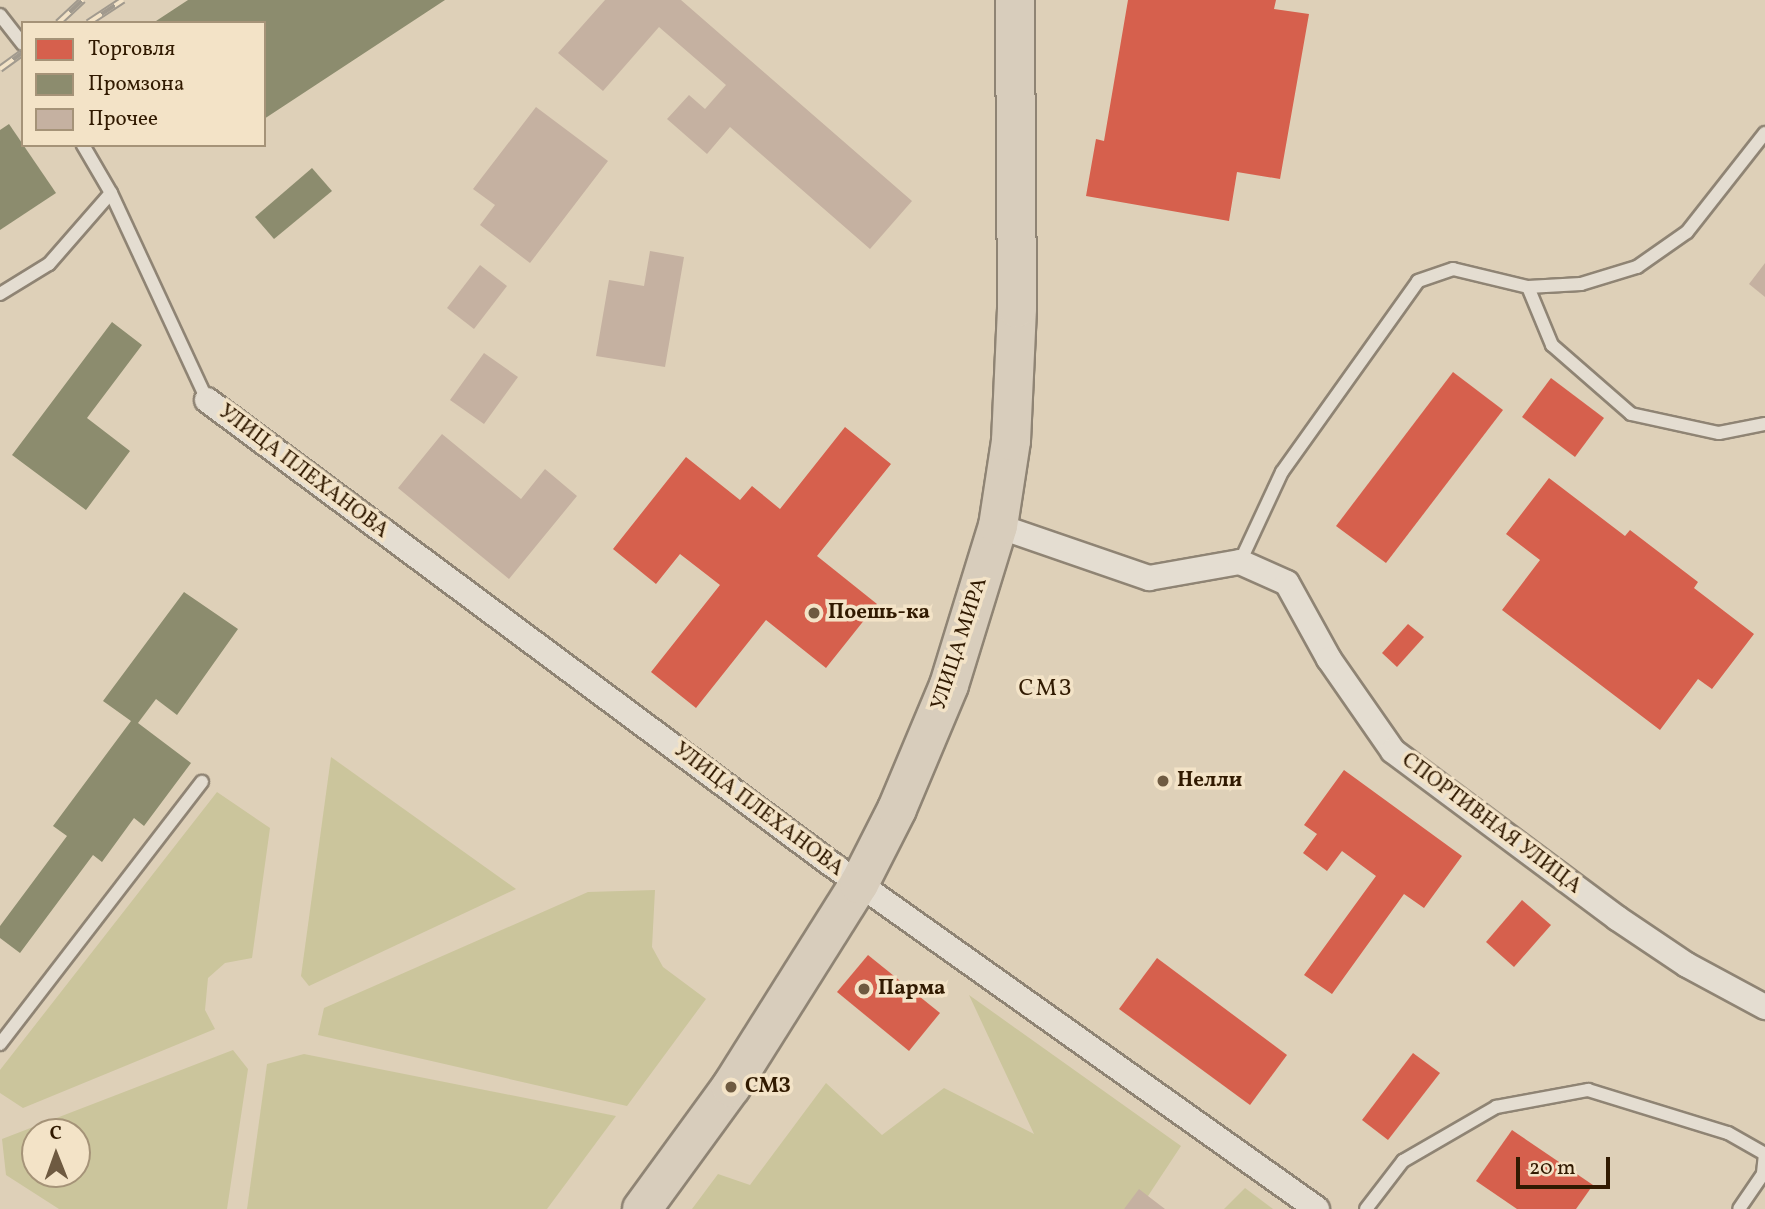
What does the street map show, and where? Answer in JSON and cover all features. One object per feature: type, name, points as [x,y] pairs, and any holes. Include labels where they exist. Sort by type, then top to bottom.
[{"type":"highway","name":"УЛИЦА МИРА","points":[[642,1209],[731,1087],[859,884],[897,809],[949,685],[998,526],[1011,440],[1017,308],[1015,0]]},
{"type":"street","name":"УЛИЦА ПЛЕХАНОВА","points":[[207,400],[859,884],[1317,1209]]},
{"type":"street","points":[[998,526],[1149,578],[1240,562]]},
{"type":"street","name":"СПОРТИВНАЯ УЛИЦА","points":[[1240,562],[1287,583],[1329,659],[1393,751],[1617,918],[1687,965],[1765,1007]]},
{"type":"lane","points":[[0,15],[21,41]]},
{"type":"lane","points":[[1240,562],[1282,472],[1418,281],[1453,269],[1528,287],[1581,284],[1637,267],[1687,232],[1765,133]]},
{"type":"lane","points":[[84,147],[111,193],[207,400]]},
{"type":"lane","points":[[0,294],[49,264],[111,193]]},
{"type":"lane","points":[[1528,287],[1552,345],[1631,414],[1719,433],[1765,424]]},
{"type":"lane","points":[[0,1044],[202,782]]},
{"type":"lane","points":[[1366,1209],[1403,1161],[1496,1107],[1588,1090],[1728,1133],[1765,1154],[1763,1174],[1739,1209]]},
{"type":"shaded area","points":[[331,757],[516,889],[309,986],[301,976]]},
{"type":"shaded area","points":[[217,792],[270,828],[252,958],[225,963],[208,978],[205,1010],[215,1029],[23,1108],[0,1093],[0,1070]]},
{"type":"shaded area","points":[[655,890],[652,947],[663,967],[706,999],[627,1106],[318,1035],[324,1008],[588,892]]},
{"type":"shaded area","points":[[969,995],[1181,1146],[1148,1196],[1124,1209],[692,1209],[718,1174],[750,1185],[826,1083],[882,1135],[944,1088],[1034,1134]]},
{"type":"shaded area","points":[[233,1050],[248,1069],[227,1209],[59,1209],[26,1188],[91,1188],[91,1118],[57,1118]]},
{"type":"shaded area","points":[[304,1054],[616,1116],[547,1209],[247,1209],[267,1064]]},
{"type":"shaded area","points":[[21,1132],[21,1185],[6,1175],[2,1139]]},
{"type":"shaded area","points":[[1245,1188],[1273,1209],[1224,1209]]},
{"type":"building: Торговля","points":[[1128,0],[1276,0],[1274,9],[1309,14],[1280,179],[1237,172],[1229,221],[1086,196],[1096,139],[1104,141]]},
{"type":"building: Торговля","points":[[1453,372],[1503,410],[1386,563],[1336,526]]},
{"type":"building: Торговля","points":[[1551,378],[1604,418],[1575,457],[1522,417]]},
{"type":"building: Торговля","points":[[845,427],[891,464],[817,556],[877,604],[826,668],[766,620],[696,708],[651,672],[720,585],[680,554],[656,584],[613,549],[686,457],[740,500],[752,486],[780,509]]},
{"type":"building: Торговля","points":[[1549,478],[1625,536],[1630,530],[1698,582],[1694,588],[1754,634],[1712,689],[1698,679],[1660,730],[1502,610],[1540,560],[1506,534]]},
{"type":"building: Торговля","points":[[1408,624],[1424,637],[1397,667],[1382,653]]},
{"type":"building: Торговля","points":[[1344,770],[1462,856],[1424,908],[1404,894],[1332,994],[1304,975],[1376,876],[1342,851],[1327,871],[1303,853],[1317,834],[1304,825]]},
{"type":"building: Торговля","points":[[1522,900],[1551,925],[1514,967],[1486,942]]},
{"type":"building: Торговля","points":[[868,955],[940,1013],[909,1051],[837,992]]},
{"type":"building: Торговля","points":[[1157,958],[1287,1055],[1250,1105],[1119,1009]]},
{"type":"building: Торговля","points":[[1413,1053],[1440,1073],[1388,1140],[1362,1120]]},
{"type":"building: Торговля","points":[[1512,1130],[1593,1185],[1576,1209],[1517,1209],[1476,1181]]},
{"type":"building: Промзона","points":[[188,0],[445,0],[266,118],[266,21],[156,21]]},
{"type":"building: Промзона","points":[[9,124],[21,142],[21,147],[25,147],[56,193],[0,230],[0,130]]},
{"type":"building: Промзона","points":[[312,168],[332,191],[274,239],[255,217]]},
{"type":"building: Промзона","points":[[112,322],[142,345],[87,418],[130,451],[86,510],[12,455]]},
{"type":"building: Промзона","points":[[184,592],[238,629],[177,715],[156,699],[138,723],[191,763],[144,826],[134,818],[102,862],[93,855],[20,953],[0,938],[0,926],[67,836],[53,826],[131,721],[103,701]]},
{"type":"building: Прочее","points":[[605,0],[681,0],[912,201],[870,249],[730,127],[707,154],[667,119],[689,95],[705,109],[726,85],[659,27],[603,91],[558,53]]},
{"type":"building: Прочее","points":[[536,107],[608,161],[530,263],[480,225],[495,205],[473,189]]},
{"type":"building: Прочее","points":[[650,251],[684,257],[665,367],[596,356],[609,280],[644,286]]},
{"type":"building: Прочее","points":[[1765,263],[1765,297],[1749,284]]},
{"type":"building: Прочее","points":[[480,265],[507,286],[474,329],[447,308]]},
{"type":"building: Прочее","points":[[484,353],[518,377],[484,424],[450,400]]},
{"type":"building: Прочее","points":[[442,434],[521,499],[545,469],[577,496],[509,579],[398,488]]},
{"type":"building: Прочее","points":[[1139,1189],[1148,1196],[1165,1209],[1124,1209]]},
{"type":"railway","points":[[60,21],[83,0]]},
{"type":"railway","points":[[91,21],[123,0]]},
{"type":"railway","points":[[0,69],[21,53]]},
{"type":"place","name":"Поешь-ка","points":[[814,613]]},
{"type":"place","name":"Нелли","points":[[1163,781]]},
{"type":"place","name":"Парма","points":[[864,989]]},
{"type":"place","name":"СМЗ","points":[[731,1087]]},
{"type":"district","name":"СМЗ","points":[[1046,689]]}]
